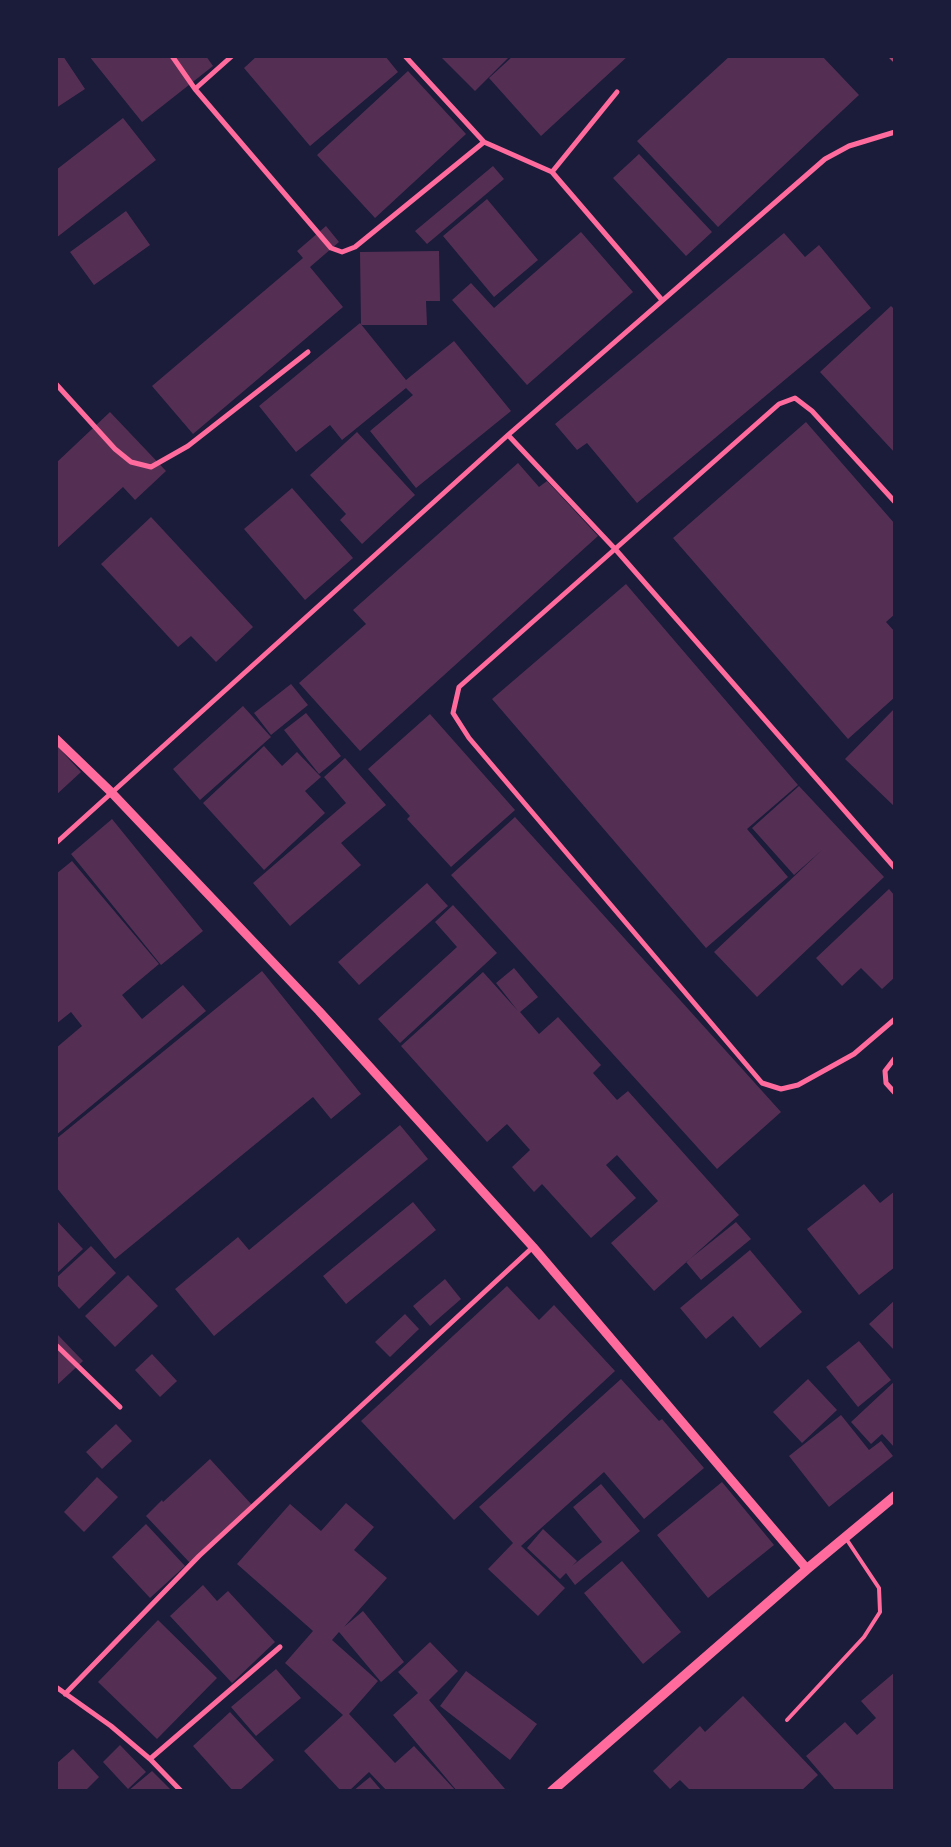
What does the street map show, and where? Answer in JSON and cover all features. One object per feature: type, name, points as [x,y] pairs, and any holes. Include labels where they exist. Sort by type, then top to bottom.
[{"type":"main road","points":[[552,1791],[895,1496]]},
{"type":"street","points":[[172,56],[195,88],[331,248],[342,252],[355,247],[484,142]]},
{"type":"street","points":[[195,88],[232,56]]},
{"type":"street","points":[[405,56],[484,142],[552,172],[662,300]]},
{"type":"street","points":[[552,172],[617,92]]},
{"type":"street","points":[[56,843],[508,436],[825,159],[849,146],[895,132]]},
{"type":"street","points":[[56,384],[115,449],[131,462],[151,467],[188,446],[308,352]]},
{"type":"street","points":[[895,502],[812,411],[795,398],[779,404],[458,688],[453,712],[476,746],[762,1083],[781,1089],[798,1085],[854,1054],[895,1020]]},
{"type":"street","points":[[508,436],[616,550],[895,868]]},
{"type":"street","points":[[56,739],[111,792],[319,1011],[533,1247],[807,1570]]},
{"type":"street","points":[[895,1058],[885,1071],[886,1083],[895,1093]]},
{"type":"street","points":[[65,1694],[199,1556],[533,1247]]},
{"type":"street","points":[[56,1345],[120,1407]]},
{"type":"street","points":[[150,1759],[280,1647]]},
{"type":"street","points":[[56,1687],[110,1726],[150,1759],[181,1791]]},
{"type":"lane","points":[[787,1720],[864,1637],[880,1612],[879,1588],[845,1538]]},
{"type":"building","points":[[56,56],[63,56],[85,89],[56,108]]},
{"type":"building","points":[[89,56],[206,56],[213,66],[142,122]]},
{"type":"building","points":[[257,56],[385,56],[398,72],[310,146],[244,68]]},
{"type":"building","points":[[440,56],[510,56],[475,91]]},
{"type":"building","points":[[513,56],[628,56],[541,136],[489,78]]},
{"type":"building","points":[[730,56],[822,56],[859,95],[718,227],[637,141]]},
{"type":"building","points":[[408,71],[466,134],[375,218],[317,155]]},
{"type":"building","points":[[123,118],[156,160],[56,238],[56,170]]},
{"type":"building","points":[[639,154],[712,232],[686,256],[613,178]]},
{"type":"building","points":[[493,166],[504,179],[427,244],[415,231]]},
{"type":"building","points":[[487,199],[538,260],[494,297],[443,236]]},
{"type":"building","points":[[126,211],[150,245],[94,285],[70,252]]},
{"type":"building","points":[[326,226],[339,242],[310,267],[343,307],[193,434],[152,386],[303,258],[297,251]]},
{"type":"building","points":[[581,232],[633,292],[527,385],[452,300],[471,283],[494,308]]},
{"type":"building","points":[[784,233],[805,257],[819,245],[871,308],[637,503],[587,443],[577,450],[555,424]]},
{"type":"building","points":[[439,251],[440,301],[426,301],[427,325],[361,325],[360,252]]},
{"type":"building","points":[[891,306],[895,310],[895,453],[820,372]]},
{"type":"building","points":[[360,323],[406,380],[454,341],[511,411],[416,488],[370,431],[413,395],[406,388],[342,440],[330,425],[296,452],[259,406]]},
{"type":"building","points":[[110,412],[166,471],[135,500],[123,487],[56,549],[56,463]]},
{"type":"building","points":[[806,422],[895,524],[895,614],[886,622],[895,632],[895,697],[848,739],[673,538]]},
{"type":"building","points":[[357,432],[415,495],[362,544],[340,520],[346,514],[310,475]]},
{"type":"building","points":[[518,463],[539,487],[547,481],[598,536],[360,751],[299,683],[366,624],[353,610]]},
{"type":"building","points":[[292,488],[353,558],[305,600],[244,529]]},
{"type":"building","points":[[151,517],[253,627],[216,662],[191,636],[178,647],[101,564]]},
{"type":"building","points":[[626,584],[798,785],[747,829],[788,877],[706,948],[492,699]]},
{"type":"building","points":[[291,684],[308,705],[271,735],[254,713]]},
{"type":"building","points":[[243,706],[271,737],[200,800],[173,769]]},
{"type":"building","points":[[895,708],[895,807],[845,759]]},
{"type":"building","points":[[306,713],[341,756],[319,774],[284,730]]},
{"type":"building","points":[[430,714],[515,810],[451,867],[407,819],[410,816],[368,769]]},
{"type":"building","points":[[56,745],[81,772],[56,795]]},
{"type":"building","points":[[264,746],[282,766],[297,752],[321,777],[305,791],[325,813],[264,870],[203,803]]},
{"type":"building","points":[[345,758],[386,805],[341,843],[361,865],[290,926],[253,883],[346,803],[324,777]]},
{"type":"building","points":[[799,786],[884,877],[757,997],[714,952],[822,850],[794,875],[752,828]]},
{"type":"building","points":[[515,817],[781,1112],[717,1169],[451,875]]},
{"type":"building","points":[[112,819],[203,931],[161,965],[71,854]]},
{"type":"building","points":[[72,861],[159,964],[122,995],[142,1019],[183,985],[206,1011],[56,1135],[56,1048],[82,1026],[71,1012],[56,1024],[56,874]]},
{"type":"building","points":[[427,883],[448,906],[359,985],[338,962]]},
{"type":"building","points":[[889,889],[895,896],[895,977],[882,989],[861,968],[842,986],[816,958]]},
{"type":"building","points":[[453,905],[497,953],[400,1043],[378,1019],[457,947],[435,922]]},
{"type":"building","points":[[514,968],[538,997],[520,1012],[539,1034],[558,1017],[601,1065],[593,1073],[617,1100],[628,1091],[739,1215],[654,1291],[611,1243],[658,1201],[617,1155],[606,1165],[636,1198],[591,1238],[542,1184],[534,1192],[512,1167],[530,1150],[507,1124],[487,1142],[401,1046],[483,972],[518,1011],[496,983]]},
{"type":"building","points":[[262,971],[361,1094],[331,1119],[313,1097],[115,1259],[56,1187],[56,1139]]},
{"type":"building","points":[[400,1125],[428,1159],[214,1336],[175,1289],[238,1237],[249,1250]]},
{"type":"building","points":[[864,1184],[880,1203],[895,1191],[895,1267],[859,1295],[807,1229]]},
{"type":"building","points":[[413,1202],[436,1230],[346,1304],[323,1276]]},
{"type":"building","points":[[56,1220],[83,1249],[56,1274]]},
{"type":"building","points":[[736,1222],[751,1239],[701,1280],[686,1262]]},
{"type":"building","points":[[91,1246],[116,1273],[79,1309],[56,1284],[56,1278]]},
{"type":"building","points":[[750,1250],[802,1312],[760,1348],[733,1316],[706,1339],[680,1308]]},
{"type":"building","points":[[128,1275],[158,1306],[115,1347],[85,1316]]},
{"type":"building","points":[[445,1279],[461,1299],[430,1326],[413,1306]]},
{"type":"building","points":[[507,1286],[539,1320],[554,1305],[615,1371],[454,1520],[361,1421]]},
{"type":"building","points":[[895,1300],[895,1351],[869,1324]]},
{"type":"building","points":[[405,1314],[419,1329],[390,1357],[375,1342]]},
{"type":"building","points":[[56,1333],[83,1361],[56,1386]]},
{"type":"building","points":[[859,1341],[891,1380],[858,1407],[826,1367]]},
{"type":"building","points":[[152,1354],[177,1381],[160,1397],[135,1370]]},
{"type":"building","points":[[621,1379],[659,1421],[662,1419],[704,1468],[644,1519],[604,1472],[521,1546],[565,1588],[538,1616],[488,1569],[513,1543],[479,1507]]},
{"type":"building","points":[[808,1379],[837,1410],[802,1443],[773,1412]]},
{"type":"building","points":[[895,1381],[895,1448],[882,1434],[871,1444],[851,1422]]},
{"type":"building","points":[[841,1415],[869,1450],[881,1441],[893,1456],[829,1507],[789,1456]]},
{"type":"building","points":[[116,1424],[132,1441],[102,1469],[86,1452]]},
{"type":"building","points":[[210,1459],[252,1505],[190,1563],[146,1516]]},
{"type":"building","points":[[97,1477],[118,1497],[84,1532],[64,1512]]},
{"type":"building","points":[[722,1482],[774,1545],[708,1598],[657,1535]]},
{"type":"building","points":[[601,1484],[640,1531],[575,1585],[566,1573],[560,1579],[527,1548],[543,1529],[577,1561],[572,1566],[602,1542],[573,1507]]},
{"type":"building","points":[[346,1503],[374,1527],[354,1550],[387,1578],[344,1627],[363,1611],[404,1662],[381,1682],[339,1632],[332,1640],[378,1681],[349,1714],[395,1763],[414,1746],[456,1791],[387,1791],[369,1772],[349,1791],[341,1791],[304,1751],[343,1715],[285,1663],[313,1631],[237,1564],[290,1504],[321,1531]]},
{"type":"building","points":[[146,1524],[185,1566],[150,1598],[112,1557]]},
{"type":"building","points":[[622,1561],[681,1632],[643,1664],[584,1593]]},
{"type":"building","points":[[203,1585],[217,1601],[228,1591],[275,1642],[232,1683],[170,1616]]},
{"type":"building","points":[[158,1620],[217,1678],[157,1739],[98,1682]]},
{"type":"building","points":[[430,1642],[458,1671],[429,1700],[505,1789],[503,1791],[457,1791],[393,1715],[418,1693],[398,1672]]},
{"type":"building","points":[[276,1669],[301,1698],[256,1736],[231,1707]]},
{"type":"building","points":[[466,1671],[537,1724],[510,1760],[440,1706]]},
{"type":"building","points":[[895,1672],[895,1791],[836,1791],[806,1756],[845,1722],[857,1735],[876,1718],[861,1701]]},
{"type":"building","points":[[743,1696],[818,1775],[801,1791],[691,1791],[680,1780],[670,1789],[653,1771],[700,1726],[705,1732]]},
{"type":"building","points":[[230,1712],[274,1760],[239,1791],[233,1791],[193,1746]]},
{"type":"building","points":[[120,1745],[146,1772],[128,1789],[103,1762]]},
{"type":"building","points":[[73,1749],[99,1777],[85,1791],[56,1791],[56,1764]]},
{"type":"building","points":[[152,1771],[172,1791],[128,1791]]},
{"type":"building","points":[[370,1777],[382,1791],[353,1791]]},
{"type":"railway","points":[[890,56],[895,61]]}]
